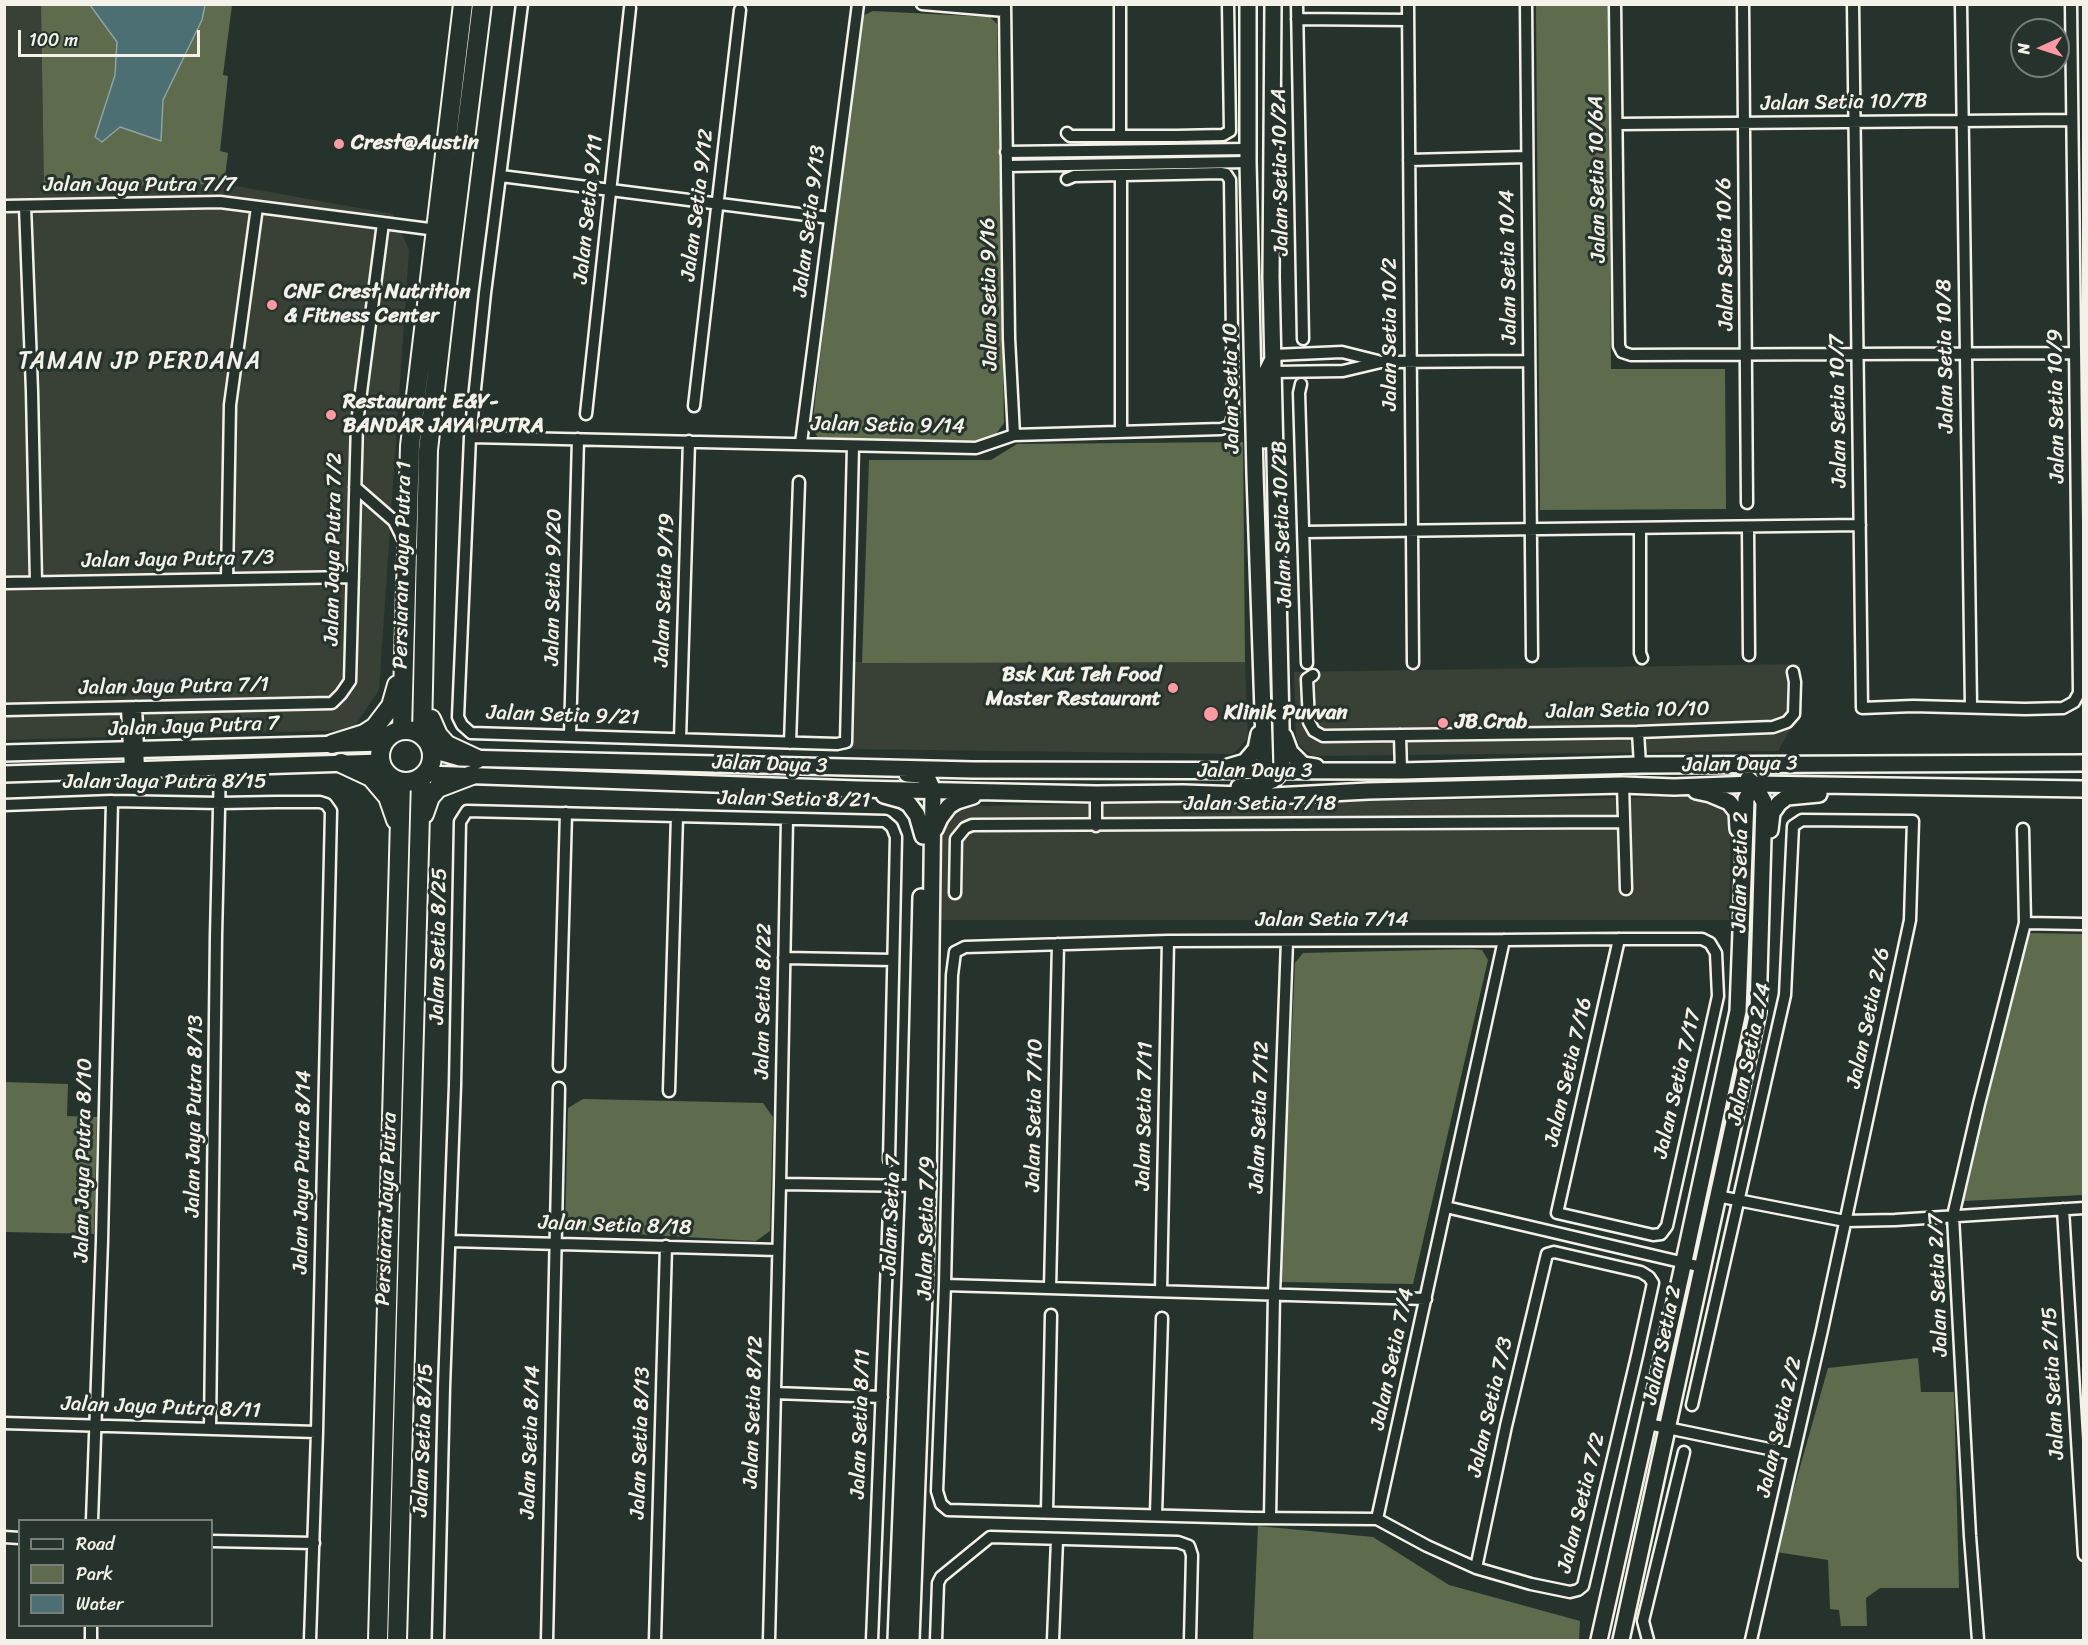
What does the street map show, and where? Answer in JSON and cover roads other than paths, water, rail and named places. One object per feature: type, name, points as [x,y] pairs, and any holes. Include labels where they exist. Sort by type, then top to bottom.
[{"type":"main road","name":"Persiaran Jaya Putra 1","points":[[402,730],[410,446],[463,4]]},
{"type":"main road","name":"Persiaran Jaya Putra 1","points":[[422,734],[428,450],[482,4]]},
{"type":"main road","points":[[332,744],[364,734],[380,722],[391,706],[404,662]]},
{"type":"main road","points":[[420,829],[430,797],[434,792],[475,767],[438,735],[432,723],[423,682]]},
{"type":"main road","points":[[402,730],[412,730],[422,734],[432,750],[432,762],[423,776],[412,782],[401,782],[386,773],[381,762],[384,743],[391,734],[402,730]]},
{"type":"main road","points":[[341,763],[365,772],[377,783],[388,797],[400,833]]},
{"type":"main road","name":"Persiaran Jaya Putra","points":[[397,1641],[423,776]]},
{"type":"main road","name":"Persiaran Jaya Putra","points":[[378,1641],[401,782]]},
{"type":"street","name":"Jalan Setia 9/21","points":[[522,4],[485,293],[470,437],[458,717],[462,725],[471,733],[837,744],[846,742],[853,446]]},
{"type":"street","name":"Jalan Setia 9/13","points":[[801,443],[858,4]]},
{"type":"street","points":[[922,4],[1005,8]]},
{"type":"street","points":[[1120,4],[1120,136]]},
{"type":"street","points":[[1067,133],[1070,136],[1223,135],[1230,131],[1228,4]]},
{"type":"street","name":"Jalan Setia 10","points":[[1248,4],[1251,155],[1250,265],[1263,716],[1274,774]]},
{"type":"street","name":"Jalan Setia 10","points":[[1273,4],[1271,277],[1281,716],[1274,774]]},
{"type":"street","name":"Jalan Setia 10/2A","points":[[1297,4],[1303,339]]},
{"type":"street","name":"Jalan Setia 10/2","points":[[1408,4],[1413,663]]},
{"type":"street","name":"Jalan Setia 10/4","points":[[1526,4],[1532,656]]},
{"type":"street","name":"Jalan Setia 10/6A","points":[[1615,4],[1619,346],[1622,352],[1631,355],[1746,355]]},
{"type":"street","name":"Jalan Setia 10/6","points":[[1743,4],[1747,503]]},
{"type":"street","name":"Jalan Setia 10/7","points":[[1853,4],[1862,708],[1971,707]]},
{"type":"street","name":"Jalan Setia 10/8","points":[[1961,4],[1971,707]]},
{"type":"street","name":"Jalan Setia 10/9","points":[[1971,707],[2063,708],[2074,702],[2079,693],[2071,4]]},
{"type":"street","name":"Jalan Setia 9/11","points":[[586,414],[630,8]]},
{"type":"street","name":"Jalan Setia 9/16","points":[[1005,8],[1009,338],[1014,435]]},
{"type":"street","name":"Jalan Setia 9/12","points":[[694,405],[740,10]]},
{"type":"street","points":[[1297,19],[1408,20]]},
{"type":"street","points":[[1007,166],[1251,155],[1264,140],[1267,126],[1269,62],[1272,43]]},
{"type":"street","name":"Jalan Setia 10/7B","points":[[1617,124],[2072,120]]},
{"type":"street","points":[[1006,152],[1251,155],[1262,166],[1264,174],[1266,244],[1271,277]]},
{"type":"street","points":[[1409,159],[1527,157]]},
{"type":"street","name":"Jalan Setia 9/14","points":[[470,437],[976,448],[1014,435],[1221,429],[1230,426],[1233,416],[1230,180],[1226,174],[1121,175]]},
{"type":"street","points":[[1067,179],[1074,176],[1121,175],[1121,432]]},
{"type":"street","points":[[501,176],[830,218]]},
{"type":"street","name":"Jalan Jaya Putra 7/7","points":[[4,206],[220,202],[437,230]]},
{"type":"street","points":[[25,206],[36,582]]},
{"type":"street","points":[[227,578],[230,405],[256,207]]},
{"type":"street","name":"Jalan Jaya Putra 7/2","points":[[341,694],[350,681],[357,423],[383,223]]},
{"type":"street","points":[[1250,265],[1257,274],[1262,291],[1264,348],[1273,364]]},
{"type":"street","points":[[1255,474],[1260,468],[1263,451],[1263,379],[1273,364],[1342,352],[1381,362]]},
{"type":"street","points":[[1746,355],[2075,353]]},
{"type":"street","points":[[1273,364],[1343,371],[1381,362],[1529,361]]},
{"type":"street","name":"Jalan Setia 10/2B","points":[[1301,384],[1299,393],[1307,663]]},
{"type":"street","name":"Jalan Setia 9/20","points":[[570,736],[578,439]]},
{"type":"street","name":"Jalan Setia 9/19","points":[[680,739],[689,441]]},
{"type":"street","points":[[790,742],[800,482]]},
{"type":"street","points":[[355,487],[393,521],[407,546]]},
{"type":"street","points":[[1304,532],[1860,525]]},
{"type":"street","points":[[1748,527],[1749,655]]},
{"type":"street","points":[[1640,528],[1640,653],[1642,658]]},
{"type":"street","name":"Jalan Jaya Putra 7/3","points":[[4,583],[352,577]]},
{"type":"street","name":"Jalan Setia 10/10","points":[[1313,675],[1307,679],[1309,722],[1314,731],[1323,736],[1638,732],[1773,727],[1787,722],[1794,714],[1793,672]]},
{"type":"street","name":"Jalan Jaya Putra 7/1","points":[[4,710],[332,703],[341,694]]},
{"type":"street","points":[[132,707],[134,769]]},
{"type":"street","points":[[1192,771],[1234,767],[1245,762],[1256,749],[1263,716]]},
{"type":"street","points":[[1281,716],[1285,741],[1290,752],[1303,765],[1337,770]]},
{"type":"street","points":[[1638,732],[1640,765],[1651,770],[1727,769],[1741,772],[1754,784],[1778,772],[1868,770],[1891,764]]},
{"type":"street","points":[[1400,735],[1401,771]]},
{"type":"street","name":"Jalan Jaya Putra 7","points":[[4,753],[384,743]]},
{"type":"street","name":"Jalan Daya 3","points":[[432,750],[475,767],[858,789],[928,787],[994,792],[1273,796],[1368,791],[1623,785],[1674,787],[1754,784],[2084,789]]},
{"type":"street","name":"Jalan Jaya Putra 7","points":[[4,774],[381,762]]},
{"type":"street","name":"Jalan Daya 3","points":[[423,776],[475,767],[879,766],[973,770],[1192,771],[1274,774],[1337,770],[1401,771],[1640,765],[2084,763]]},
{"type":"street","points":[[879,766],[893,772],[921,775],[928,787],[937,775],[960,774],[973,770]]},
{"type":"street","points":[[220,767],[220,803]]},
{"type":"street","points":[[1184,793],[1206,789],[1257,786],[1274,774],[1281,786],[1346,787],[1368,791]]},
{"type":"street","name":"Jalan Setia 2","points":[[1599,1641],[1738,1011],[1746,799],[1754,784]]},
{"type":"street","name":"Jalan Setia 2","points":[[1621,1641],[1758,1012],[1764,802],[1754,784]]},
{"type":"street","points":[[1623,785],[1626,888]]},
{"type":"street","name":"Jalan Setia 7","points":[[911,1641],[928,787]]},
{"type":"street","points":[[1674,787],[1710,794],[1729,801],[1737,812],[1743,910]]},
{"type":"street","points":[[1762,910],[1772,813],[1779,803],[1787,797],[1891,787]]},
{"type":"street","points":[[858,789],[902,800],[909,804],[928,836],[949,806],[966,798],[994,792]]},
{"type":"street","points":[[1096,794],[1096,826]]},
{"type":"street","name":"Jalan Jaya Putra 8/15","points":[[4,805],[112,801],[326,804]]},
{"type":"street","name":"Jalan Jaya Putra 8/10","points":[[92,1519],[102,1241],[112,801]]},
{"type":"street","name":"Jalan Jaya Putra 8/13","points":[[210,1429],[216,936],[220,803]]},
{"type":"street","name":"Jalan Jaya Putra 8/14","points":[[310,1641],[331,811],[326,804]]},
{"type":"street","name":"Jalan Setia 8/21","points":[[467,811],[885,821],[892,827],[897,837],[889,1160]]},
{"type":"street","name":"Jalan Setia 8/25","points":[[451,1241],[460,822],[467,811]]},
{"type":"street","points":[[559,1066],[566,813]]},
{"type":"street","points":[[669,1090],[677,816]]},
{"type":"street","name":"Jalan Setia 8/22","points":[[780,1184],[787,819]]},
{"type":"street","name":"Jalan Setia 2/4","points":[[1692,1405],[1785,995],[1793,826],[1802,820],[1913,821]]},
{"type":"street","name":"Jalan Setia 2/6","points":[[1845,1221],[1910,920],[1913,821]]},
{"type":"street","name":"Jalan Setia 7/18","points":[[956,893],[955,845],[965,828],[979,825],[1623,822]]},
{"type":"street","name":"Jalan Setia 2/7","points":[[1978,1641],[1970,1536],[1953,1216],[2025,923],[2023,829]]},
{"type":"street","points":[[2025,923],[2084,924]]},
{"type":"street","name":"Jalan Setia 7/16","points":[[1619,939],[1557,1213],[1653,1235],[1661,1234]]},
{"type":"street","name":"Jalan Setia 7/14","points":[[955,952],[966,947],[1168,941],[1702,939],[1710,943]]},
{"type":"street","name":"Jalan Setia 7/12","points":[[1270,1518],[1274,1294],[1287,940]]},
{"type":"street","name":"Jalan Setia 7/4","points":[[1377,1519],[1504,940]]},
{"type":"street","name":"Jalan Setia 7/11","points":[[1161,1291],[1168,941]]},
{"type":"street","name":"Jalan Setia 7/17","points":[[1661,1234],[1666,1226],[1718,996],[1716,953],[1710,943]]},
{"type":"street","name":"Jalan Setia 7/10","points":[[1050,1288],[1058,944]]},
{"type":"street","name":"Jalan Setia 7/9","points":[[955,952],[952,975],[945,1285],[937,1491],[941,1504],[948,1510],[1047,1511]]},
{"type":"street","points":[[784,958],[893,960]]},
{"type":"street","name":"Jalan Setia 8/14","points":[[547,1641],[558,1088]]},
{"type":"street","points":[[780,1184],[921,1186]]},
{"type":"street","name":"Jalan Setia 8/12","points":[[769,1641],[780,1184]]},
{"type":"street","name":"Jalan Setia 7","points":[[896,1641],[921,1186]]},
{"type":"street","points":[[1717,1196],[1845,1221],[2084,1208]]},
{"type":"street","points":[[1446,1207],[1702,1267]]},
{"type":"street","name":"Jalan Setia 8/11","points":[[872,1641],[889,1209]]},
{"type":"street","name":"Jalan Setia 2/15","points":[[2063,1209],[2084,1555]]},
{"type":"street","name":"Jalan Setia 2/2","points":[[1751,1641],[1845,1221]]},
{"type":"street","name":"Jalan Setia 8/18","points":[[451,1241],[778,1250]]},
{"type":"street","name":"Jalan Setia 8/15","points":[[438,1641],[444,1387],[451,1241]]},
{"type":"street","name":"Jalan Setia 8/13","points":[[655,1641],[666,1246]]},
{"type":"street","name":"Jalan Setia 7/3","points":[[1476,1568],[1506,1426],[1547,1254],[1554,1252],[1641,1272],[1653,1283]]},
{"type":"street","name":"Jalan Setia 7/2","points":[[1377,1519],[1427,1546],[1476,1568],[1531,1584],[1570,1592],[1583,1586],[1653,1283]]},
{"type":"street","points":[[945,1285],[1426,1299]]},
{"type":"street","points":[[1051,1315],[1047,1511],[1377,1519]]},
{"type":"street","points":[[1156,1514],[1162,1318]]},
{"type":"street","points":[[775,1393],[882,1397]]},
{"type":"street","name":"Jalan Jaya Putra 8/11","points":[[4,1424],[317,1432]]},
{"type":"street","points":[[1648,1424],[1793,1455]]},
{"type":"street","points":[[1648,1641],[1643,1621],[1684,1452]]},
{"type":"street","points":[[936,1641],[938,1583],[941,1577],[990,1537],[1178,1542],[1188,1546],[1192,1555],[1190,1641]]},
{"type":"street","points":[[1053,1641],[1057,1540]]},
{"type":"street","points":[[213,1541],[314,1542]]},
{"type":"water","points":[[90,5],[205,5],[202,20],[163,100],[161,141],[120,127],[102,142],[95,137],[115,75],[117,42]]},
{"type":"place","name":"Crest@Austin","points":[[339,144]]},
{"type":"place","name":"CNF Crest Nutrition & Fitness Center","points":[[272,305]]},
{"type":"place","name":"Restaurant E&Y- BANDAR JAYA PUTRA","points":[[331,415]]},
{"type":"place","name":"Bsk Kut Teh Food Master Restaurant","points":[[1173,688]]},
{"type":"place","name":"Klinik Puvvan","points":[[1211,714]]},
{"type":"place","name":"JB Crab","points":[[1443,723]]},
{"type":"district","name":"TAMAN JP PERDANA","points":[[140,362]]}]
